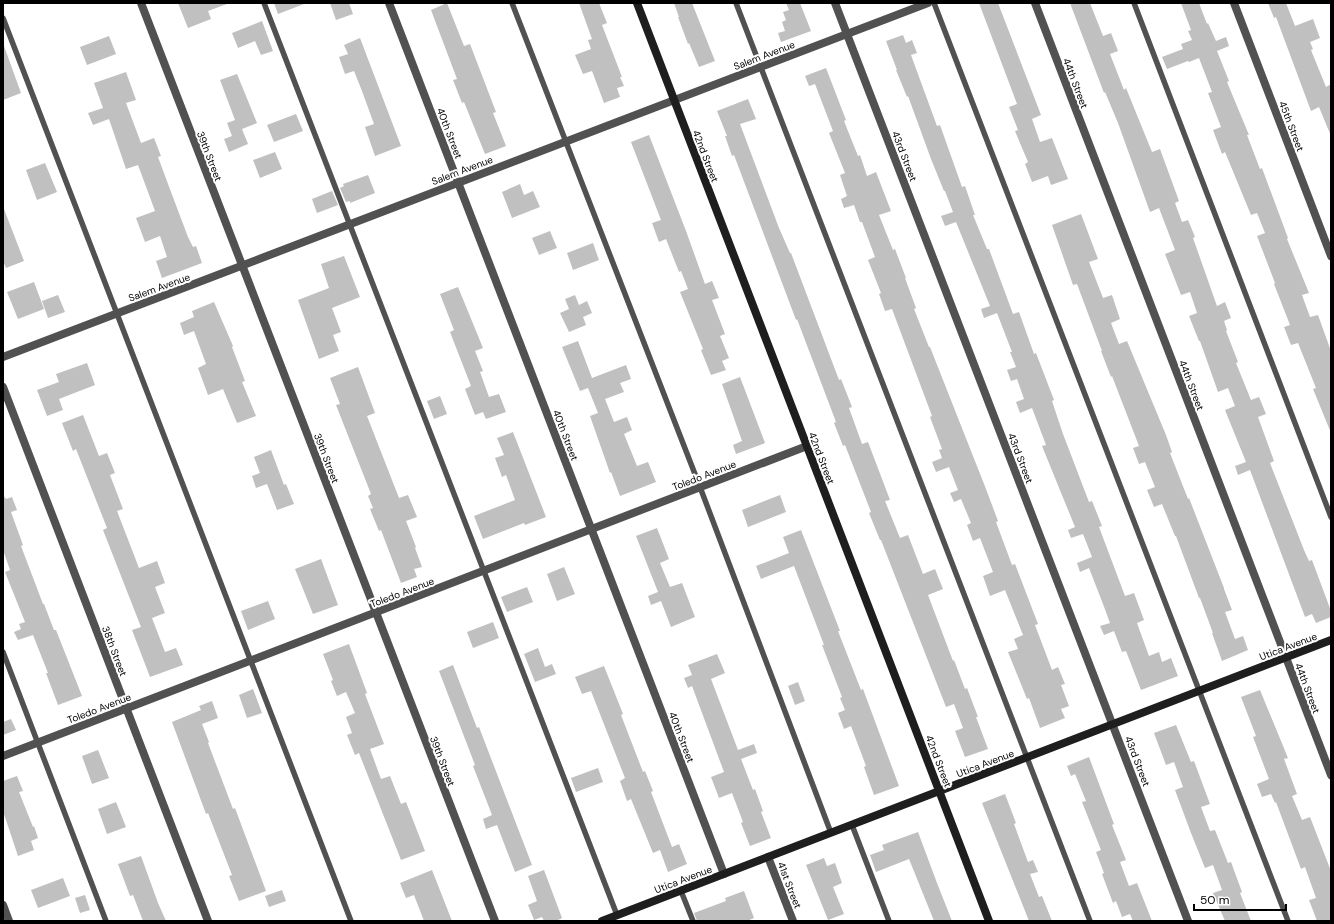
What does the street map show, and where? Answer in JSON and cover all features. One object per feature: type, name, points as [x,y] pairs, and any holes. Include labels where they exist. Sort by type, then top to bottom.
[{"type":"street","name":"39th Street","points":[[141,3],[495,921]]},
{"type":"street","name":"40th Street","points":[[389,3],[724,874]]},
{"type":"street","name":"42nd Street","points":[[636,3],[990,921]]},
{"type":"street","name":"43rd Street","points":[[835,3],[1188,921]]},
{"type":"street","name":"Salem Avenue","points":[[3,357],[928,3]]},
{"type":"street","name":"44th Street","points":[[1035,3],[1331,775]]},
{"type":"street","name":"45th Street","points":[[1234,3],[1331,256]]},
{"type":"street","name":"38th Street","points":[[3,388],[208,921]]},
{"type":"street","name":"Toledo Avenue","points":[[3,756],[807,446]]},
{"type":"street","name":"Utica Avenue","points":[[602,921],[1331,640]]},
{"type":"street","name":"41st Street","points":[[768,857],[793,921]]},
{"type":"street","points":[[3,905],[9,921]]},
{"type":"lane","points":[[264,3],[617,916]]},
{"type":"lane","points":[[512,3],[700,487],[831,833]]},
{"type":"lane","points":[[736,3],[1090,921]]},
{"type":"lane","points":[[934,3],[1288,921]]},
{"type":"lane","points":[[1134,3],[1331,517]]},
{"type":"lane","points":[[3,18],[351,921]]},
{"type":"lane","points":[[3,652],[106,921]]},
{"type":"lane","points":[[852,825],[889,921]]},
{"type":"lane","points":[[681,891],[693,921]]},
{"type":"building","points":[[178,3],[227,4],[208,11],[211,19],[188,28]]},
{"type":"building","points":[[274,3],[304,3],[304,4],[278,14]]},
{"type":"building","points":[[330,3],[349,3],[353,14],[336,20]]},
{"type":"building","points":[[447,3],[464,46],[470,44],[496,112],[493,113],[506,146],[485,154],[464,102],[462,103],[453,80],[457,79],[431,10]]},
{"type":"building","points":[[579,3],[599,3],[607,23],[602,25],[622,77],[620,77],[624,86],[617,88],[620,97],[604,103],[592,71],[583,74],[575,55],[591,49],[588,40],[592,39]]},
{"type":"building","points":[[674,3],[692,3],[715,61],[699,67],[689,43],[688,44]]},
{"type":"building","points":[[786,3],[800,3],[811,31],[781,42],[778,33],[785,31],[782,22],[786,20],[783,12],[789,10]]},
{"type":"building","points":[[979,3],[998,3],[1041,115],[1032,119],[1040,142],[1052,138],[1068,179],[1051,185],[1048,176],[1032,182],[1025,164],[1028,162],[1015,131],[1018,130],[1009,107],[1017,104]]},
{"type":"building","points":[[1070,3],[1090,3],[1103,36],[1111,33],[1118,51],[1110,54],[1124,90],[1126,88],[1152,152],[1160,149],[1179,201],[1175,203],[1182,222],[1188,220],[1195,237],[1193,238],[1217,306],[1225,302],[1231,318],[1224,321],[1226,331],[1238,362],[1236,363],[1251,400],[1259,397],[1266,414],[1258,417],[1274,461],[1270,463],[1304,550],[1309,561],[1312,560],[1331,611],[1331,617],[1316,623],[1312,614],[1305,617],[1250,470],[1238,475],[1235,466],[1246,462],[1225,410],[1235,406],[1228,388],[1218,392],[1200,341],[1189,316],[1197,313],[1190,292],[1181,295],[1165,254],[1175,250],[1159,208],[1150,212],[1118,123],[1105,92],[1104,93]]},
{"type":"building","points":[[1181,3],[1199,3],[1207,24],[1208,23],[1216,41],[1226,37],[1229,46],[1217,51],[1229,81],[1227,82],[1249,135],[1247,135],[1260,169],[1262,168],[1288,238],[1287,239],[1309,293],[1302,295],[1310,317],[1318,315],[1331,351],[1331,433],[1313,389],[1316,388],[1298,343],[1291,345],[1284,327],[1290,325],[1257,236],[1265,233],[1257,213],[1251,215],[1225,152],[1222,154],[1213,130],[1221,127],[1208,93],[1212,92],[1199,58],[1167,69],[1162,57],[1183,49],[1181,44],[1192,40],[1188,31],[1191,30]]},
{"type":"building","points":[[1268,3],[1286,3],[1295,26],[1313,19],[1320,38],[1310,42],[1313,49],[1311,50],[1326,87],[1331,84],[1331,136],[1319,107],[1311,111],[1276,17],[1274,18]]},
{"type":"building","points":[[262,21],[273,51],[261,55],[255,41],[238,48],[232,33]]},
{"type":"building","points":[[903,35],[906,43],[912,40],[917,53],[911,55],[937,126],[940,125],[962,187],[965,186],[975,215],[973,215],[987,249],[989,249],[1013,314],[1019,312],[1034,354],[1036,353],[1054,400],[1052,401],[1063,434],[1089,502],[1092,501],[1102,526],[1099,527],[1125,596],[1134,593],[1144,620],[1137,623],[1149,656],[1159,652],[1162,662],[1171,658],[1178,676],[1141,690],[1126,651],[1122,652],[1114,631],[1104,635],[1100,626],[1110,623],[1089,568],[1080,572],[1077,563],[1092,557],[1083,534],[1071,538],[1068,530],[1075,527],[1042,446],[1046,445],[1032,408],[1020,413],[1016,402],[1024,399],[1017,379],[1011,381],[1007,370],[1016,367],[1010,352],[1012,352],[997,313],[984,318],[981,309],[990,306],[956,222],[945,226],[941,216],[953,212],[931,159],[908,96],[907,97],[896,70],[886,41]]},
{"type":"building","points":[[109,36],[116,54],[87,65],[80,47]]},
{"type":"building","points":[[360,38],[401,146],[375,156],[365,127],[374,124],[362,91],[354,71],[345,74],[339,57],[348,54],[344,45]]},
{"type":"building","points":[[3,46],[21,93],[3,100]]},
{"type":"building","points":[[826,68],[846,120],[844,121],[858,156],[860,155],[867,176],[876,172],[891,211],[879,215],[893,250],[895,249],[916,308],[914,309],[986,489],[998,521],[996,522],[1012,565],[1015,564],[1038,624],[1035,625],[1052,670],[1058,667],[1065,684],[1061,685],[1069,706],[1061,709],[1065,718],[1040,728],[1029,698],[1027,699],[1008,652],[1018,649],[1014,639],[1023,635],[1005,590],[990,596],[983,576],[993,572],[980,538],[973,541],[967,525],[971,523],[961,499],[954,502],[950,493],[958,490],[949,467],[936,472],[932,462],[942,458],[939,450],[942,449],[930,417],[932,416],[892,309],[885,311],[879,294],[881,293],[868,260],[875,257],[862,222],[860,222],[854,205],[844,208],[841,199],[847,196],[840,175],[845,173],[829,133],[833,131],[815,84],[809,86],[805,76]]},
{"type":"building","points":[[126,72],[136,100],[126,103],[141,143],[154,138],[161,156],[158,157],[188,237],[193,247],[196,246],[202,263],[162,278],[156,261],[167,257],[160,236],[145,242],[136,218],[155,211],[138,165],[126,169],[109,119],[93,125],[88,113],[103,108],[94,83]]},
{"type":"building","points":[[237,74],[257,123],[242,129],[248,144],[229,152],[224,139],[232,136],[227,123],[235,120],[220,80]]},
{"type":"building","points":[[748,99],[756,119],[740,124],[839,380],[841,379],[852,407],[849,408],[862,444],[868,442],[890,500],[885,501],[900,538],[908,535],[923,574],[935,569],[943,589],[928,595],[953,661],[954,660],[965,689],[967,688],[988,749],[965,757],[955,731],[963,728],[954,704],[946,707],[869,513],[871,512],[845,445],[843,446],[834,423],[836,422],[734,155],[732,156],[725,136],[727,136],[717,111]]},
{"type":"building","points":[[296,114],[303,131],[274,142],[267,125]]},
{"type":"building","points":[[649,135],[705,284],[712,281],[719,298],[712,300],[725,334],[720,336],[729,358],[722,361],[726,370],[711,375],[701,350],[703,349],[680,292],[688,289],[681,271],[679,272],[666,239],[659,242],[652,223],[661,220],[631,142]]},
{"type":"building","points":[[275,152],[282,169],[260,178],[253,160]]},
{"type":"building","points":[[45,163],[57,192],[37,200],[26,170]]},
{"type":"building","points":[[368,175],[375,193],[350,203],[350,201],[346,202],[340,188],[344,186],[343,184]]},
{"type":"building","points":[[520,184],[524,195],[533,191],[540,207],[512,218],[502,192]]},
{"type":"building","points":[[332,191],[338,205],[317,213],[312,199]]},
{"type":"building","points":[[4,209],[24,261],[6,268],[3,261]]},
{"type":"building","points":[[1081,214],[1098,259],[1089,262],[1103,298],[1112,295],[1120,319],[1111,323],[1119,344],[1127,341],[1166,435],[1172,452],[1170,453],[1232,610],[1225,612],[1235,639],[1243,636],[1248,650],[1222,661],[1200,598],[1162,504],[1154,507],[1147,490],[1155,487],[1145,462],[1139,464],[1133,448],[1139,446],[1101,351],[1077,284],[1073,285],[1052,225]]},
{"type":"building","points":[[550,231],[557,248],[539,255],[532,238]]},
{"type":"building","points":[[593,243],[599,260],[573,270],[567,253]]},
{"type":"building","points":[[344,256],[360,297],[332,308],[341,332],[333,335],[339,351],[319,359],[298,300],[329,288],[321,264]]},
{"type":"building","points":[[34,282],[44,309],[18,319],[7,292]]},
{"type":"building","points":[[458,287],[483,348],[475,351],[483,371],[480,372],[489,397],[499,394],[506,412],[486,419],[483,412],[475,415],[465,389],[471,386],[450,332],[454,330],[440,294]]},
{"type":"building","points":[[58,295],[65,312],[48,318],[42,301]]},
{"type":"building","points":[[575,295],[579,305],[587,301],[592,313],[583,317],[586,325],[569,332],[560,313],[569,309],[565,299]]},
{"type":"building","points":[[214,302],[233,346],[232,347],[245,381],[242,382],[256,416],[237,423],[223,389],[208,395],[198,368],[206,364],[194,331],[184,335],[180,323],[194,317],[192,311]]},
{"type":"building","points":[[578,341],[592,378],[626,365],[631,379],[620,383],[624,392],[605,399],[614,422],[627,417],[632,430],[624,434],[637,466],[648,462],[656,482],[620,496],[611,472],[610,473],[590,416],[598,413],[588,388],[580,391],[562,347]]},
{"type":"building","points":[[87,363],[95,385],[59,399],[63,410],[47,416],[37,390],[59,382],[56,374]]},
{"type":"building","points":[[358,367],[375,413],[367,416],[399,498],[408,495],[417,517],[406,521],[422,567],[414,569],[417,577],[401,583],[381,530],[379,531],[370,509],[373,508],[368,496],[371,494],[336,405],[340,404],[330,378]]},
{"type":"building","points":[[740,377],[765,443],[736,454],[733,445],[742,441],[722,384]]},
{"type":"building","points":[[440,396],[447,414],[434,419],[427,401]]},
{"type":"building","points":[[83,415],[99,456],[107,453],[115,473],[110,475],[123,509],[117,511],[139,568],[157,561],[165,583],[155,587],[165,613],[152,618],[165,652],[176,648],[183,665],[150,677],[132,630],[141,627],[103,530],[107,528],[76,449],[73,451],[62,423]]},
{"type":"building","points":[[513,432],[546,517],[525,525],[524,523],[483,539],[474,516],[515,500],[506,475],[502,477],[495,458],[504,455],[497,438]]},
{"type":"building","points":[[271,450],[284,485],[286,484],[294,504],[277,510],[267,484],[256,488],[252,476],[260,473],[254,457]]},
{"type":"building","points":[[3,495],[6,499],[12,497],[17,510],[11,512],[23,545],[21,546],[43,604],[54,630],[56,630],[82,696],[58,705],[46,673],[48,673],[33,635],[18,640],[14,632],[21,629],[19,624],[25,622],[5,572],[10,570],[3,550]]},
{"type":"building","points":[[780,495],[786,512],[748,527],[742,510]]},
{"type":"building","points":[[657,528],[669,559],[660,563],[670,587],[682,583],[695,617],[671,627],[661,601],[651,605],[648,596],[658,592],[636,536]]},
{"type":"building","points":[[801,530],[840,631],[838,631],[861,690],[863,689],[899,786],[874,795],[864,767],[866,766],[851,726],[844,729],[838,713],[845,710],[840,698],[842,697],[794,566],[761,579],[756,566],[789,553],[783,537]]},
{"type":"building","points":[[321,559],[338,605],[313,614],[295,569]]},
{"type":"building","points":[[564,567],[575,594],[557,601],[547,574]]},
{"type":"building","points":[[527,587],[533,602],[507,612],[501,597]]},
{"type":"building","points":[[268,601],[275,619],[248,630],[241,611]]},
{"type":"building","points":[[493,622],[499,638],[473,648],[467,632]]},
{"type":"building","points":[[349,644],[367,693],[365,694],[384,744],[370,749],[381,779],[390,776],[401,804],[406,802],[425,851],[401,860],[359,753],[355,755],[347,735],[352,733],[346,717],[355,713],[346,692],[337,696],[331,681],[333,680],[323,654]]},
{"type":"building","points":[[538,648],[545,667],[552,664],[556,674],[535,682],[524,654]]},
{"type":"building","points":[[717,654],[725,673],[711,679],[738,750],[754,744],[757,753],[741,759],[753,790],[755,789],[763,811],[761,812],[771,838],[750,846],[732,793],[719,798],[711,777],[724,772],[692,686],[688,688],[684,678],[692,675],[688,665]]},
{"type":"building","points":[[453,665],[477,728],[479,727],[532,865],[515,872],[497,825],[486,829],[483,819],[492,815],[473,766],[475,765],[439,671]]},
{"type":"building","points":[[604,666],[623,714],[621,715],[643,772],[645,771],[653,791],[651,792],[672,847],[679,844],[687,864],[668,872],[660,850],[653,853],[631,799],[627,801],[620,781],[625,778],[591,691],[582,694],[575,677]]},
{"type":"building","points":[[798,682],[805,701],[795,705],[788,686]]},
{"type":"building","points":[[253,689],[262,713],[247,718],[239,695]]},
{"type":"building","points":[[1260,690],[1288,758],[1284,759],[1297,794],[1292,796],[1302,820],[1310,817],[1331,871],[1331,921],[1317,921],[1309,900],[1316,898],[1305,867],[1301,869],[1276,802],[1275,803],[1271,794],[1262,797],[1257,784],[1269,779],[1253,737],[1256,736],[1241,697]]},
{"type":"building","points":[[212,701],[218,718],[202,724],[233,809],[235,808],[266,891],[239,901],[229,876],[232,875],[208,813],[206,814],[172,722],[201,710],[199,706]]},
{"type":"building","points":[[11,719],[16,730],[3,735],[3,722]]},
{"type":"building","points":[[1176,725],[1191,762],[1194,761],[1210,804],[1201,807],[1210,831],[1215,830],[1228,863],[1231,862],[1242,892],[1240,893],[1251,921],[1225,921],[1213,893],[1222,890],[1213,865],[1205,868],[1175,790],[1183,787],[1174,762],[1166,765],[1154,733]]},
{"type":"building","points":[[98,750],[109,778],[92,784],[82,756]]},
{"type":"building","points":[[1089,757],[1114,824],[1112,825],[1126,860],[1120,862],[1129,886],[1137,883],[1152,921],[1133,921],[1130,914],[1122,917],[1116,901],[1113,903],[1102,874],[1104,873],[1096,852],[1101,850],[1082,802],[1086,801],[1075,774],[1071,776],[1067,766]]},
{"type":"building","points":[[598,768],[603,782],[576,792],[571,778]]},
{"type":"building","points":[[17,776],[23,791],[19,792],[38,838],[31,841],[34,850],[18,856],[3,811],[3,781]]},
{"type":"building","points":[[1005,794],[1028,862],[1033,860],[1038,872],[1030,874],[1039,897],[1042,896],[1052,921],[1029,921],[982,803]]},
{"type":"building","points":[[116,802],[126,827],[107,834],[98,809]]},
{"type":"building","points":[[918,832],[952,921],[934,921],[909,859],[876,872],[870,855],[884,850],[882,845]]},
{"type":"building","points":[[141,856],[166,921],[143,921],[133,895],[130,896],[118,864]]},
{"type":"building","points":[[824,858],[827,866],[835,863],[842,883],[833,887],[844,914],[828,920],[806,865]]},
{"type":"building","points":[[432,870],[452,921],[424,921],[414,895],[406,898],[400,883]]},
{"type":"building","points":[[544,870],[562,918],[556,921],[544,921],[542,917],[534,920],[528,905],[537,901],[528,876]]},
{"type":"building","points":[[63,878],[70,896],[38,908],[31,890]]},
{"type":"building","points":[[282,890],[286,901],[269,907],[265,896]]},
{"type":"building","points":[[744,891],[754,918],[747,921],[697,921],[694,913],[726,901],[725,898]]},
{"type":"building","points":[[85,895],[90,910],[80,913],[75,898]]}]
